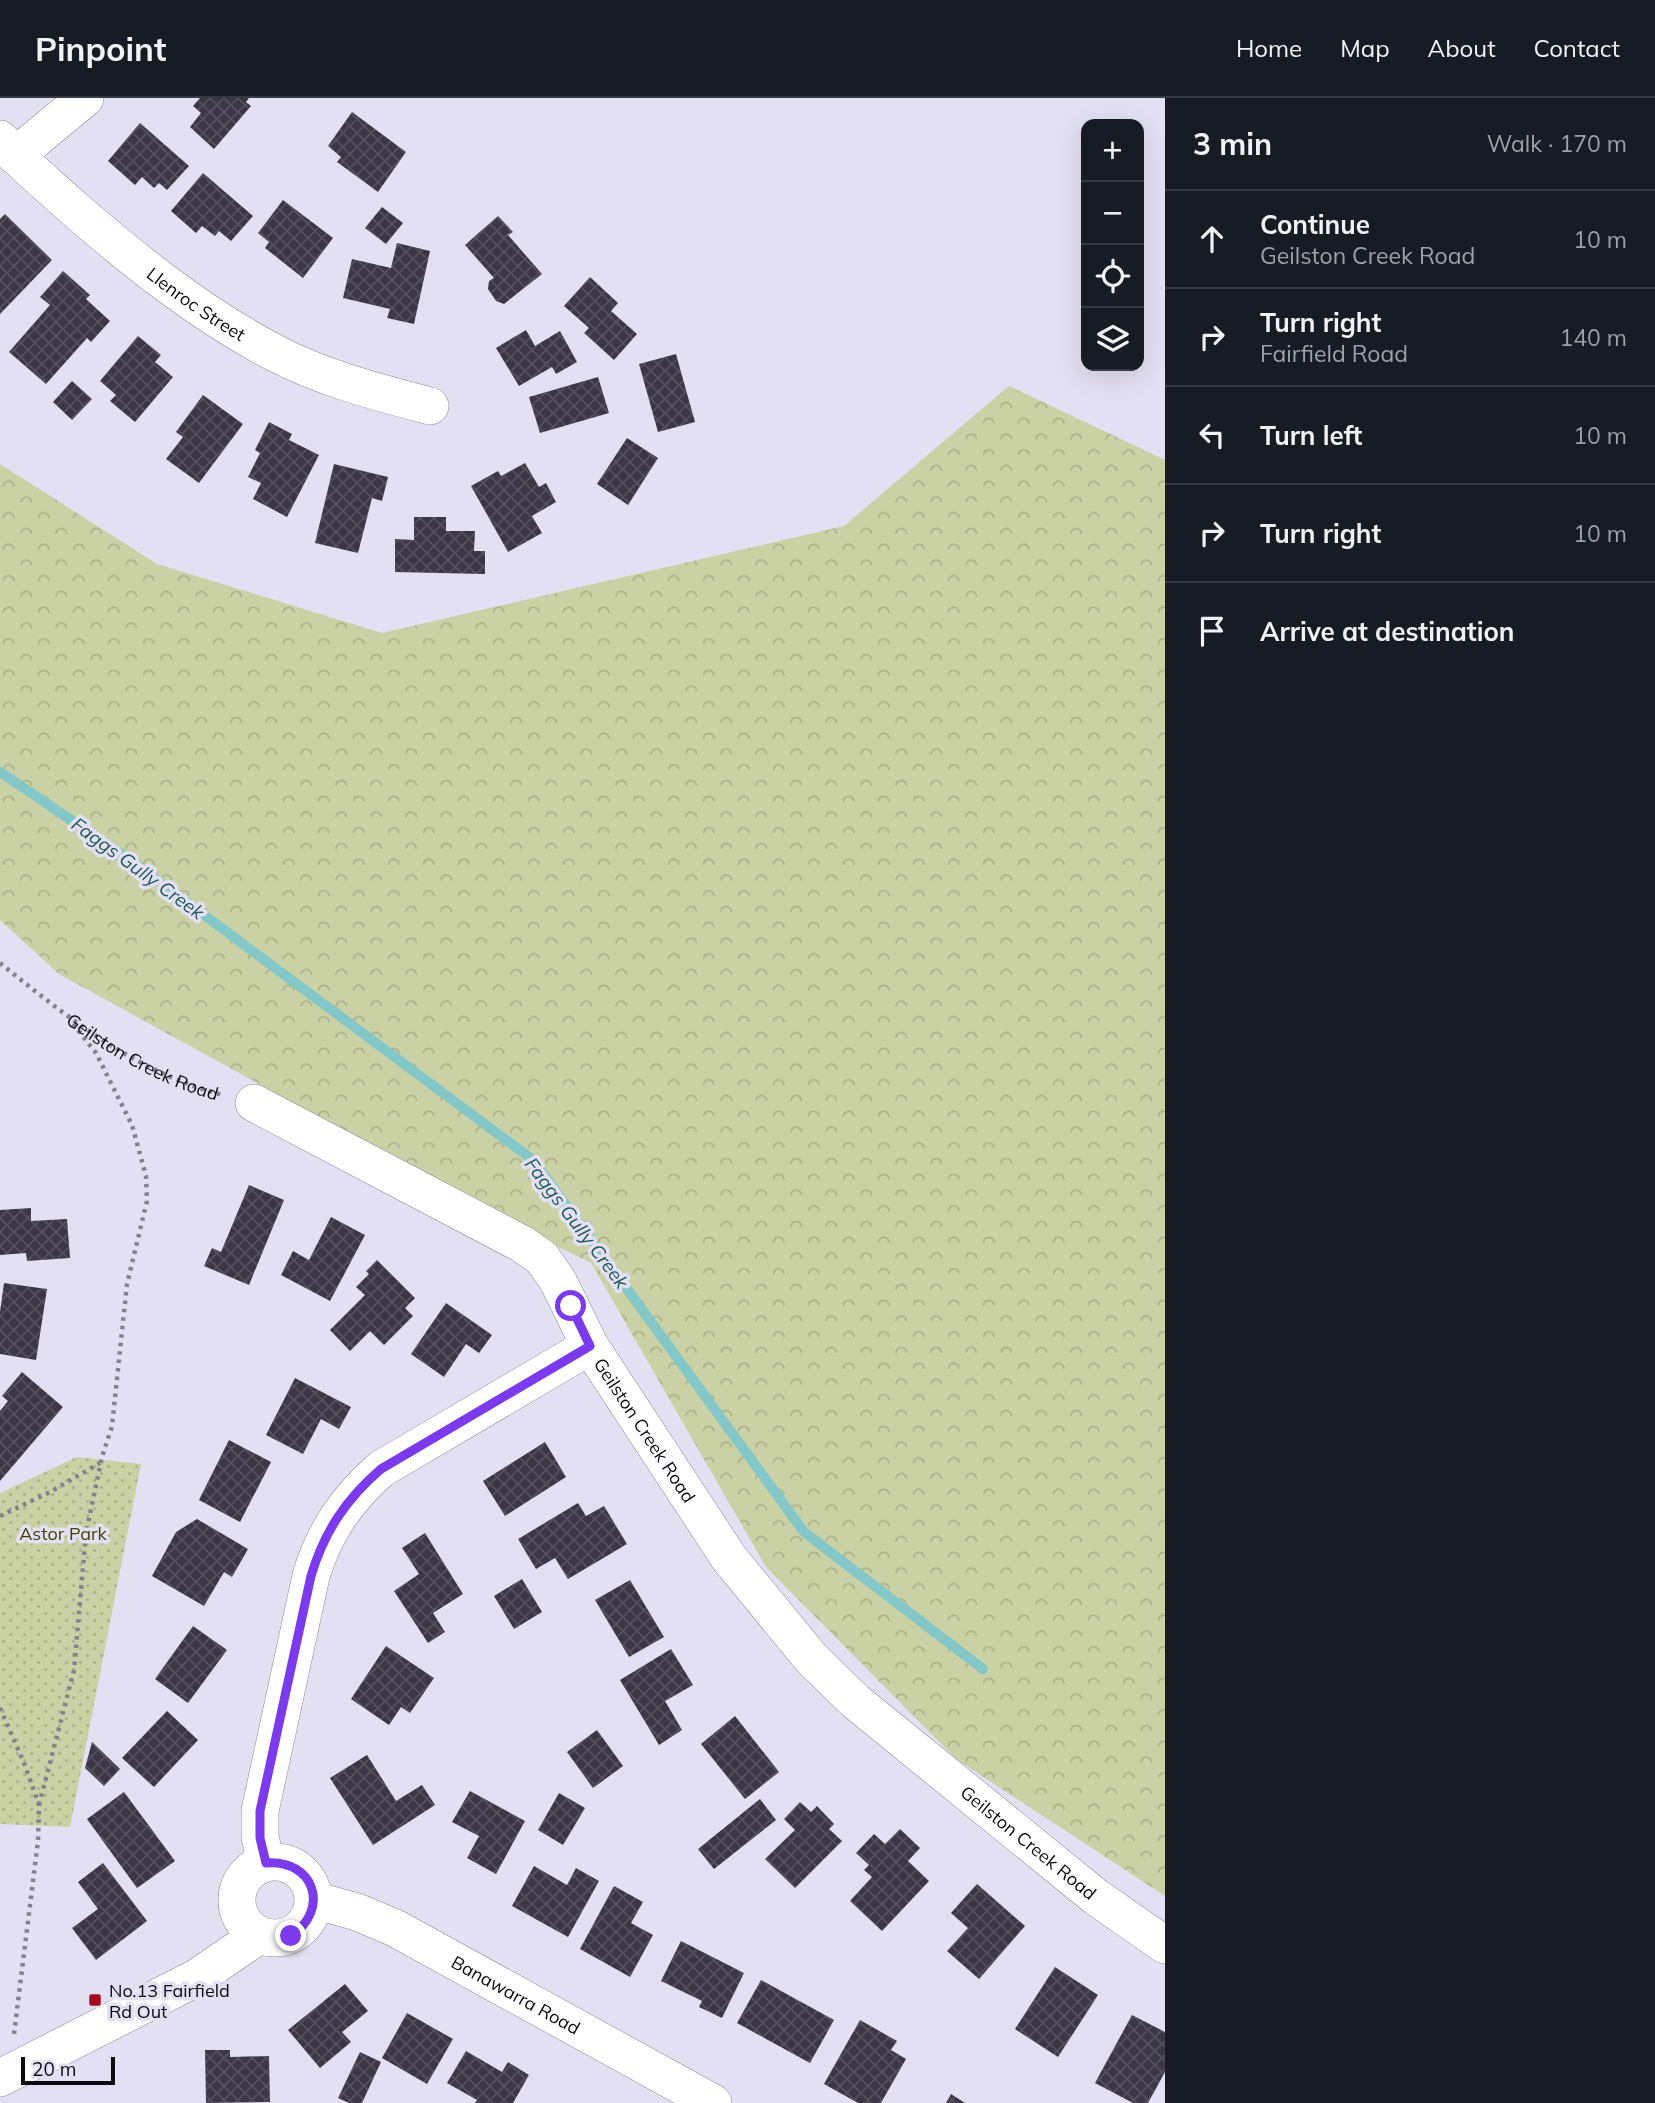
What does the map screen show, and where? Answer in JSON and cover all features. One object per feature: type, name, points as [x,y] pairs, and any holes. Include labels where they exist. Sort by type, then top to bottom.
[{"type":"street","points":[[7,147],[85,98]]},
{"type":"street","name":"Llenroc Street","points":[[7,147],[134,258],[212,316],[275,353],[349,383],[430,406]]},
{"type":"street","name":"Geilston Creek Road","points":[[254,1104],[522,1244],[542,1258],[558,1281],[590,1346],[729,1558],[811,1658],[855,1700],[1065,1872],[1165,1945]]},
{"type":"street","points":[[266,1863],[260,1838],[260,1811],[311,1576],[318,1552],[344,1506],[359,1488],[381,1469],[590,1346]]},
{"type":"street","points":[[266,1863],[289,1864],[299,1870],[312,1889],[314,1900],[307,1921],[291,1936],[269,1938],[259,1935],[248,1927],[240,1916],[238,1890],[253,1869],[266,1863]]},
{"type":"street","name":"Banawarra Road","points":[[314,1900],[357,1912],[395,1928],[713,2103]]},
{"type":"street","points":[[5,2075],[198,1977],[259,1935]]},
{"type":"path","name":"Geilston Creek Road","points":[[0,963],[70,1020],[145,1066],[203,1090],[254,1104]]},
{"type":"path","points":[[5,2075],[38,1841],[39,1805],[74,1670],[86,1533],[100,1462],[112,1426],[127,1284],[147,1201],[146,1176],[132,1125],[96,1053],[70,1020]]},
{"type":"path","points":[[0,1517],[50,1492],[100,1462]]},
{"type":"path","points":[[0,1708],[39,1805]]},
{"type":"green space","points":[[1009,386],[1165,460],[1165,1896],[956,1759],[766,1567],[591,1263],[528,1232],[59,974],[0,920],[0,464],[157,564],[382,633],[844,526]]},
{"type":"green space","name":"Astor Park","points":[[77,1457],[141,1464],[70,1827],[0,1824],[0,1493]]},
{"type":"building","points":[[200,98],[249,98],[246,102],[251,106],[214,149],[190,127],[201,113],[193,106]]},
{"type":"building","points":[[352,112],[406,152],[378,192],[337,162],[341,157],[328,146]]},
{"type":"building","points":[[140,123],[189,166],[167,190],[159,183],[154,188],[142,177],[135,185],[108,161]]},
{"type":"building","points":[[203,173],[253,216],[231,241],[219,231],[215,236],[202,226],[196,233],[171,211]]},
{"type":"building","points":[[283,200],[333,238],[303,278],[265,248],[269,242],[258,233]]},
{"type":"building","points":[[382,207],[403,223],[386,244],[365,228]]},
{"type":"building","points":[[5,214],[52,260],[0,314],[0,219]]},
{"type":"building","points":[[498,216],[513,232],[508,235],[542,274],[504,304],[496,301],[488,289],[489,281],[494,278],[465,245]]},
{"type":"building","points":[[397,243],[430,251],[414,324],[387,318],[390,309],[343,298],[352,259],[391,268]]},
{"type":"building","points":[[63,271],[90,295],[86,299],[110,321],[91,342],[87,338],[46,384],[9,352],[50,305],[40,297]]},
{"type":"building","points":[[590,277],[618,303],[611,311],[637,334],[614,360],[584,333],[589,328],[564,306]]},
{"type":"building","points":[[526,330],[535,346],[560,331],[577,362],[556,374],[552,367],[519,386],[496,348]]},
{"type":"building","points":[[138,336],[161,355],[155,362],[173,377],[135,422],[110,401],[116,395],[100,381]]},
{"type":"building","points":[[676,354],[695,422],[658,432],[639,364]]},
{"type":"building","points":[[598,377],[609,413],[540,433],[529,397]]},
{"type":"building","points":[[72,381],[92,399],[72,420],[53,402]]},
{"type":"building","points":[[203,395],[243,424],[199,483],[166,459],[183,437],[176,432]]},
{"type":"building","points":[[269,422],[292,434],[289,440],[319,455],[287,517],[253,499],[261,483],[248,477],[260,453],[255,450]]},
{"type":"building","points":[[627,438],[658,458],[628,505],[597,484]]},
{"type":"building","points":[[525,463],[539,487],[546,483],[556,502],[532,516],[542,533],[508,552],[471,486],[498,471],[501,476]]},
{"type":"building","points":[[334,464],[388,477],[382,501],[372,498],[358,553],[315,543]]},
{"type":"building","points":[[414,517],[446,517],[446,531],[475,531],[474,551],[485,551],[485,574],[395,572],[395,539],[414,540]]},
{"type":"building","points":[[249,1185],[284,1200],[249,1285],[204,1266],[212,1248],[221,1252]]},
{"type":"building","points":[[31,1208],[31,1221],[67,1219],[70,1258],[27,1261],[26,1253],[0,1255],[0,1210]]},
{"type":"building","points":[[331,1217],[365,1235],[330,1301],[281,1275],[293,1251],[309,1260]]},
{"type":"building","points":[[377,1260],[415,1298],[405,1308],[413,1316],[384,1345],[370,1331],[350,1351],[330,1330],[365,1295],[356,1287],[369,1274],[366,1271]]},
{"type":"building","points":[[4,1283],[47,1289],[36,1360],[0,1354],[0,1312]]},
{"type":"building","points":[[446,1303],[492,1335],[479,1353],[466,1344],[444,1377],[411,1354]]},
{"type":"building","points":[[22,1372],[63,1407],[0,1481],[0,1411],[8,1401],[2,1396]]},
{"type":"building","points":[[295,1378],[351,1407],[339,1429],[321,1419],[303,1454],[266,1435]]},
{"type":"building","points":[[229,1440],[271,1462],[240,1522],[199,1500]]},
{"type":"building","points":[[545,1442],[566,1477],[505,1516],[483,1481]]},
{"type":"building","points":[[578,1503],[586,1516],[604,1506],[627,1544],[568,1579],[555,1558],[536,1569],[518,1539]]},
{"type":"building","points":[[197,1519],[248,1549],[232,1577],[224,1572],[204,1606],[152,1576],[176,1532]]},
{"type":"building","points":[[425,1533],[463,1594],[433,1613],[445,1632],[428,1643],[394,1591],[419,1574],[402,1548]]},
{"type":"building","points":[[522,1579],[542,1612],[514,1629],[494,1596]]},
{"type":"building","points":[[630,1580],[664,1637],[629,1657],[595,1600]]},
{"type":"building","points":[[193,1626],[227,1650],[188,1703],[155,1679]]},
{"type":"building","points":[[386,1646],[434,1678],[410,1713],[401,1707],[389,1725],[351,1699]]},
{"type":"building","points":[[671,1649],[693,1685],[665,1701],[682,1730],[659,1745],[620,1680]]},
{"type":"building","points":[[167,1711],[198,1740],[154,1787],[122,1758]]},
{"type":"building","points":[[735,1716],[779,1772],[745,1799],[701,1744]]},
{"type":"building","points":[[597,1730],[623,1766],[593,1788],[567,1752]]},
{"type":"building","points":[[92,1742],[120,1769],[104,1786],[85,1768]]},
{"type":"building","points":[[367,1755],[396,1801],[422,1785],[435,1805],[373,1845],[330,1778]]},
{"type":"building","points":[[470,1791],[525,1821],[496,1874],[467,1858],[479,1836],[452,1822]]},
{"type":"building","points":[[124,1792],[175,1861],[137,1888],[87,1819]]},
{"type":"building","points":[[559,1793],[585,1808],[563,1845],[538,1830]]},
{"type":"building","points":[[760,1799],[776,1820],[714,1869],[698,1849]]},
{"type":"building","points":[[800,1802],[811,1812],[817,1806],[834,1824],[829,1829],[842,1841],[795,1888],[765,1859],[795,1830],[784,1819]]},
{"type":"building","points":[[900,1829],[920,1848],[908,1861],[929,1881],[882,1931],[850,1901],[872,1877],[864,1870],[869,1865],[856,1853],[874,1834],[885,1844]]},
{"type":"building","points":[[103,1863],[147,1921],[96,1960],[72,1928],[98,1909],[78,1882]]},
{"type":"building","points":[[534,1866],[567,1885],[576,1868],[599,1881],[568,1937],[512,1906]]},
{"type":"building","points":[[977,1884],[1025,1926],[979,1979],[947,1951],[968,1928],[951,1913]]},
{"type":"building","points":[[614,1886],[643,1902],[631,1923],[653,1935],[630,1977],[580,1949]]},
{"type":"building","points":[[681,1941],[744,1973],[722,2018],[699,2007],[702,2001],[661,1981]]},
{"type":"building","points":[[1055,1967],[1098,1995],[1058,2057],[1015,2029]]},
{"type":"building","points":[[761,1980],[834,2020],[810,2063],[737,2023]]},
{"type":"building","points":[[345,1984],[368,2011],[342,2032],[351,2042],[320,2068],[288,2030]]},
{"type":"building","points":[[407,2013],[453,2039],[427,2084],[382,2058]]},
{"type":"building","points":[[1132,2015],[1165,2032],[1165,2072],[1148,2103],[1133,2103],[1095,2083]]},
{"type":"building","points":[[860,2020],[897,2041],[891,2050],[906,2059],[881,2103],[858,2103],[824,2084]]},
{"type":"building","points":[[205,2050],[230,2050],[230,2057],[269,2056],[270,2102],[206,2103]]},
{"type":"building","points":[[466,2051],[502,2072],[508,2062],[529,2075],[513,2103],[475,2103],[477,2100],[447,2083]]},
{"type":"building","points":[[360,2052],[381,2062],[362,2103],[349,2103],[338,2098]]},
{"type":"building","points":[[951,2094],[965,2103],[946,2103]]},
{"type":"waterway","name":"Faggs Gully Creek","points":[[0,772],[133,862],[533,1160],[804,1532],[983,1669]]},
{"type":"place","name":"No.13 Fairfield Rd Out","points":[[95,2000]]},
{"type":"route","points":[[291,1936],[307,1921],[312,1911],[312,1889],[307,1878],[289,1864],[266,1863],[260,1838],[260,1811],[318,1552],[344,1506],[359,1488],[381,1469],[590,1346],[571,1306]]}]
